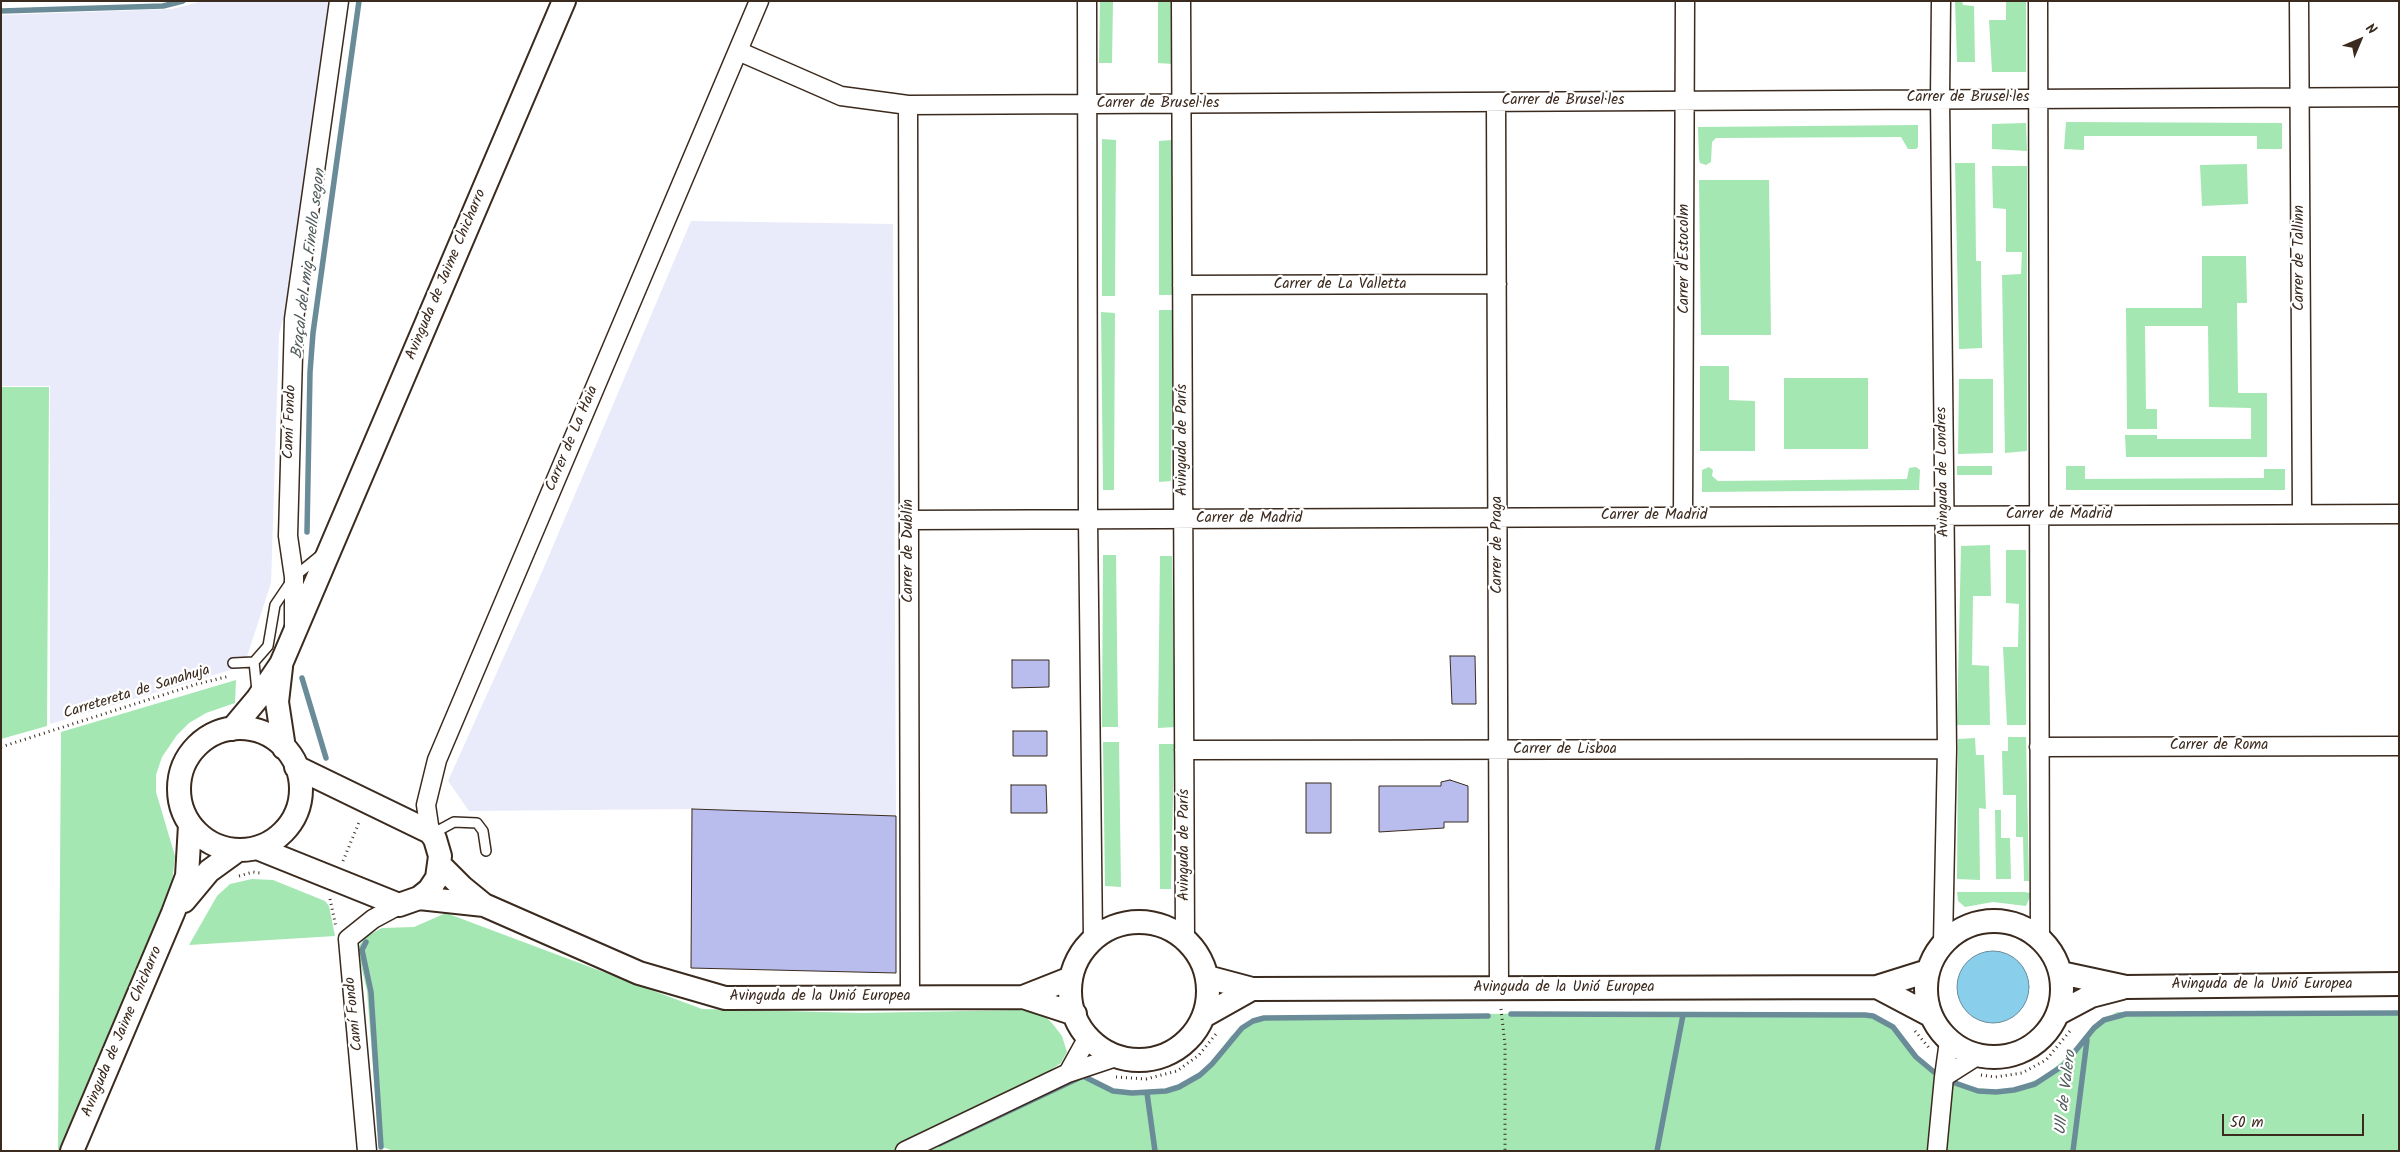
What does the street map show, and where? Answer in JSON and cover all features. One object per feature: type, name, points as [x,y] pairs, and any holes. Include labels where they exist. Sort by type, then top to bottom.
[{"type":"street","name":"Camí Fondo","points":[[294,635],[294,577],[288,536],[294,319],[339,1]]},
{"type":"street","name":"Avinguda de Jaime Chicharro","points":[[281,664],[564,1]]},
{"type":"street","points":[[738,51],[759,1]]},
{"type":"street","points":[[1087,1],[1088,520],[1093,939]]},
{"type":"street","name":"Avinguda de París","points":[[1182,1],[1185,939]]},
{"type":"street","name":"Carrer d'Estocolm","points":[[1683,516],[1685,1]]},
{"type":"street","name":"Avinguda de Londres","points":[[1941,1],[1940,98],[1947,749],[1943,942]]},
{"type":"street","points":[[2038,1],[2040,938]]},
{"type":"street","name":"Carrer de Tallinn","points":[[2299,1],[2302,514]]},
{"type":"street","name":"Carrer de Brusel·les","points":[[738,51],[842,96],[908,105],[1685,101],[2038,97],[2399,97]]},
{"type":"street","name":"Carrer de La Haia","points":[[431,833],[426,805],[437,760],[738,51]]},
{"type":"street","name":"Carrer de Praga","points":[[1496,102],[1499,988]]},
{"type":"street","name":"Carrer de Dublín","points":[[908,105],[910,998]]},
{"type":"street","name":"Carrer de La Valletta","points":[[1182,285],[1497,284]]},
{"type":"street","name":"Carrer de Madrid","points":[[909,520],[2399,514]]},
{"type":"street","points":[[232,729],[258,698],[281,664]]},
{"type":"street","points":[[173,913],[209,871],[247,849],[276,838],[291,822],[300,796],[296,767],[284,748],[277,702],[281,664]]},
{"type":"street","points":[[247,849],[211,843],[190,825],[180,799],[182,771],[187,758],[206,738],[232,729],[260,732],[284,748]]},
{"type":"street","name":"Carrer de Roma","points":[[2040,747],[2399,746]]},
{"type":"street","name":"Carrer de Lisboa","points":[[1184,750],[1947,749]]},
{"type":"street","points":[[296,767],[431,833],[438,848],[440,865],[437,878],[430,890],[409,902]]},
{"type":"street","name":"Avinguda de Jaime Chicharro","points":[[72,1151],[187,876],[190,825]]},
{"type":"street","name":"Avinguda de la Unió Europea","points":[[247,849],[336,880],[409,902],[484,905]]},
{"type":"street","name":"Avinguda de la Unió Europea","points":[[440,865],[484,905],[638,973],[725,998],[1023,997],[1075,1014]]},
{"type":"street","name":"Camí Fondo","points":[[367,1151],[348,939],[373,919],[409,902]]},
{"type":"street","points":[[1937,1151],[1949,1062],[1942,1033],[1930,1015],[1926,985],[1928,971],[1934,956],[1943,942],[1965,927],[1990,920],[2008,922],[2025,928],[2040,938],[2049,948],[2061,973],[2067,1018],[2034,1045],[2017,1054],[1997,1058],[1978,1056],[1962,1050],[1949,1062]]},
{"type":"street","points":[[905,1151],[1068,1073],[1159,1057],[1178,1048],[1193,1034],[1212,1021],[1207,977],[1202,963],[1185,939],[1162,926],[1149,922],[1129,922],[1110,928],[1093,939],[1079,956],[1071,978],[1070,996],[1075,1014],[1088,1037],[1102,1049],[1113,1065]]},
{"type":"street","name":"Avinguda de la Unió Europea","points":[[1207,977],[1252,989],[1877,987],[1928,971]]},
{"type":"street","name":"Avinguda de la Unió Europea","points":[[2061,973],[2126,987],[2399,984]]},
{"type":"street","name":"Avinguda de la Unió Europea","points":[[1023,997],[1071,978]]},
{"type":"street","name":"Avinguda de la Unió Europea","points":[[1877,987],[1930,1015]]},
{"type":"street","name":"Avinguda de la Unió Europea","points":[[2067,1018],[2091,996],[2126,987]]},
{"type":"street","name":"Avinguda de la Unió Europea","points":[[1212,1021],[1252,989]]},
{"type":"street","points":[[1068,1073],[1088,1037]]},
{"type":"lane","points":[[258,698],[254,666],[268,646],[274,605],[294,577],[330,548]]},
{"type":"lane","points":[[233,663],[254,666]]},
{"type":"lane","points":[[431,833],[454,822],[477,823],[483,831],[486,851]]},
{"type":"path","name":"Carretereta de Sanahuja","points":[[1,747],[254,666]]},
{"type":"path","points":[[336,880],[367,803]]},
{"type":"path","points":[[230,879],[253,872],[262,873]]},
{"type":"path","points":[[1499,988],[1505,1045],[1505,1151]]},
{"type":"path","points":[[1912,1028],[1933,1052],[1949,1062],[1995,1076],[2022,1073],[2046,1060],[2067,1018]]},
{"type":"path","points":[[1113,1065],[1146,1079],[1177,1071],[1199,1055],[1212,1021]]},
{"type":"shaded area","points":[[203,1],[329,1],[286,308],[279,334],[271,583],[244,666],[50,724],[50,386],[1,386],[1,15],[172,9]]},
{"type":"shaded area","points":[[691,221],[893,224],[896,816],[692,809],[469,811],[448,781],[542,572]]},
{"type":"green space","points":[[1100,1],[1113,1],[1112,63],[1099,63]]},
{"type":"green space","points":[[1158,1],[1172,1],[1172,64],[1158,63]]},
{"type":"green space","points":[[1955,1],[1962,1],[1963,5],[1974,6],[1975,62],[1957,62]]},
{"type":"green space","points":[[2006,1],[2026,1],[2026,72],[1992,72],[1989,20],[2006,20]]},
{"type":"green space","points":[[2066,122],[2282,123],[2282,149],[2257,149],[2257,136],[2084,136],[2084,150],[2064,149]]},
{"type":"green space","points":[[2026,123],[2027,151],[1992,149],[1992,124]]},
{"type":"green space","points":[[1918,125],[1918,147],[1916,149],[1908,149],[1901,137],[1716,138],[1712,142],[1711,162],[1706,165],[1700,163],[1699,159],[1698,127]]},
{"type":"green space","points":[[1102,139],[1116,140],[1115,296],[1102,296]]},
{"type":"green space","points":[[1172,140],[1172,295],[1159,295],[1159,141]]},
{"type":"green space","points":[[1955,163],[1975,163],[1976,261],[1981,261],[1982,348],[1959,349]]},
{"type":"green space","points":[[2247,164],[2248,204],[2202,206],[2200,165]]},
{"type":"green space","points":[[1992,166],[2027,166],[2027,451],[2005,453],[2002,275],[2021,274],[2022,252],[2006,252],[2006,209],[1993,208]]},
{"type":"green space","points":[[1699,180],[1769,180],[1771,335],[1701,335]]},
{"type":"green space","points":[[2202,256],[2246,256],[2247,303],[2237,303],[2238,393],[2267,393],[2267,457],[2126,457],[2125,435],[2157,435],[2157,439],[2251,439],[2251,408],[2209,407],[2208,326],[2145,326],[2146,409],[2157,409],[2157,429],[2127,429],[2126,308],[2202,308]]},
{"type":"green space","points":[[1159,310],[1173,310],[1171,481],[1159,482]]},
{"type":"green space","points":[[1101,312],[1115,313],[1114,490],[1103,490]]},
{"type":"green space","points":[[1700,366],[1729,366],[1729,400],[1755,401],[1755,451],[1700,451]]},
{"type":"green space","points":[[1784,378],[1868,378],[1868,449],[1784,449]]},
{"type":"green space","points":[[1959,379],[1993,379],[1993,453],[1958,454]]},
{"type":"green space","points":[[1,387],[49,387],[47,726],[1,739]]},
{"type":"green space","points":[[1957,466],[1992,466],[1992,475],[1957,475]]},
{"type":"green space","points":[[2066,466],[2085,466],[2085,479],[2264,478],[2264,469],[2285,469],[2285,490],[2066,490]]},
{"type":"green space","points":[[1709,467],[1713,470],[1712,476],[1718,481],[1907,479],[1909,468],[1916,467],[1920,470],[1919,490],[1702,492],[1702,470]]},
{"type":"green space","points":[[1990,545],[1991,596],[1973,596],[1972,665],[1989,666],[1990,725],[1957,725],[1961,546]]},
{"type":"green space","points":[[2006,550],[2026,550],[2026,725],[2007,725],[2003,647],[2018,647],[2019,604],[2006,603]]},
{"type":"green space","points":[[1103,555],[1116,555],[1118,727],[1102,727]]},
{"type":"green space","points":[[1160,556],[1172,556],[1175,727],[1158,728]]},
{"type":"green space","points":[[236,680],[235,703],[206,713],[189,723],[177,735],[162,757],[156,775],[156,792],[175,856],[172,883],[58,1151],[61,732]]},
{"type":"green space","points":[[2008,737],[2026,737],[2029,881],[2024,881],[2023,837],[2016,837],[2016,795],[2003,795],[2002,751],[2008,751]]},
{"type":"green space","points":[[1975,738],[1976,755],[1984,755],[1986,809],[1979,808],[1980,880],[1957,879],[1958,739]]},
{"type":"green space","points":[[1103,742],[1119,742],[1121,887],[1105,886]]},
{"type":"green space","points":[[1159,744],[1174,744],[1171,889],[1160,889]]},
{"type":"green space","points":[[1995,810],[2001,810],[2001,838],[2010,838],[2011,879],[1996,879]]},
{"type":"green space","points":[[252,879],[273,880],[325,901],[329,906],[335,936],[189,945],[217,896],[230,884]]},
{"type":"green space","points":[[1957,892],[2025,892],[2030,893],[2030,897],[2026,906],[1993,902],[1965,907],[1958,901]]},
{"type":"green space","points":[[446,913],[702,1009],[862,1013],[1017,1010],[1040,1012],[1062,1036],[1067,1052],[1061,1063],[1028,1085],[895,1151],[394,1151],[379,1146],[367,991],[357,948],[367,936],[382,928],[414,927]]},
{"type":"green space","points":[[2117,1012],[2399,1012],[2399,1151],[1945,1151],[1950,1092],[1955,1081],[1969,1087],[1996,1090],[2019,1087],[2045,1076],[2075,1050],[2092,1027]]},
{"type":"green space","points":[[1587,1013],[1873,1016],[1894,1027],[1917,1057],[1936,1074],[1927,1151],[920,1151],[1082,1076],[1113,1090],[1132,1093],[1167,1089],[1179,1085],[1199,1074],[1212,1063],[1231,1036],[1242,1027],[1252,1019],[1265,1016]]},
{"type":"water","points":[[1993,951],[2013,957],[2023,967],[2029,987],[2023,1007],[2013,1017],[1993,1023],[1973,1017],[1963,1007],[1957,987],[1963,967],[1973,957]]},
{"type":"building","points":[[1450,656],[1475,656],[1476,704],[1452,704]]},
{"type":"building","points":[[1012,660],[1049,660],[1049,687],[1012,688]]},
{"type":"building","points":[[1013,731],[1047,731],[1047,756],[1013,756]]},
{"type":"building","points":[[1450,780],[1468,786],[1468,822],[1444,822],[1444,828],[1379,832],[1379,786],[1441,786],[1441,782]]},
{"type":"building","points":[[1306,783],[1331,783],[1331,833],[1306,833]]},
{"type":"building","points":[[1011,785],[1046,785],[1047,813],[1011,813]]},
{"type":"building","points":[[692,809],[896,816],[896,973],[691,968]]},
{"type":"waterway","points":[[1,11],[163,6],[183,1]]},
{"type":"waterway","name":"Braçal del mig Finello segon","points":[[307,532],[310,372],[313,333],[359,1]]},
{"type":"waterway","name":"Braçal del mig Finello segon","points":[[302,678],[326,758]]},
{"type":"waterway","name":"Braçal del mig Finello segon","points":[[366,942],[362,950],[371,992],[381,1147]]},
{"type":"waterway","points":[[1955,1083],[1978,1091],[1996,1092],[2014,1090],[2035,1084],[2064,1065],[2094,1028],[2104,1020],[2126,1014],[2399,1013]]},
{"type":"waterway","points":[[1511,1014],[1873,1016],[1893,1027],[1916,1057],[1934,1072]]},
{"type":"waterway","points":[[1657,1151],[1683,1015]]},
{"type":"waterway","points":[[939,1144],[1083,1076],[1113,1091],[1132,1093],[1166,1091],[1179,1087],[1200,1075],[1212,1064],[1242,1028],[1253,1021],[1264,1018],[1488,1016]]},
{"type":"waterway","name":"Ull de Valero","points":[[2073,1151],[2087,1040]]},
{"type":"waterway","points":[[1147,1093],[1155,1151]]}]
